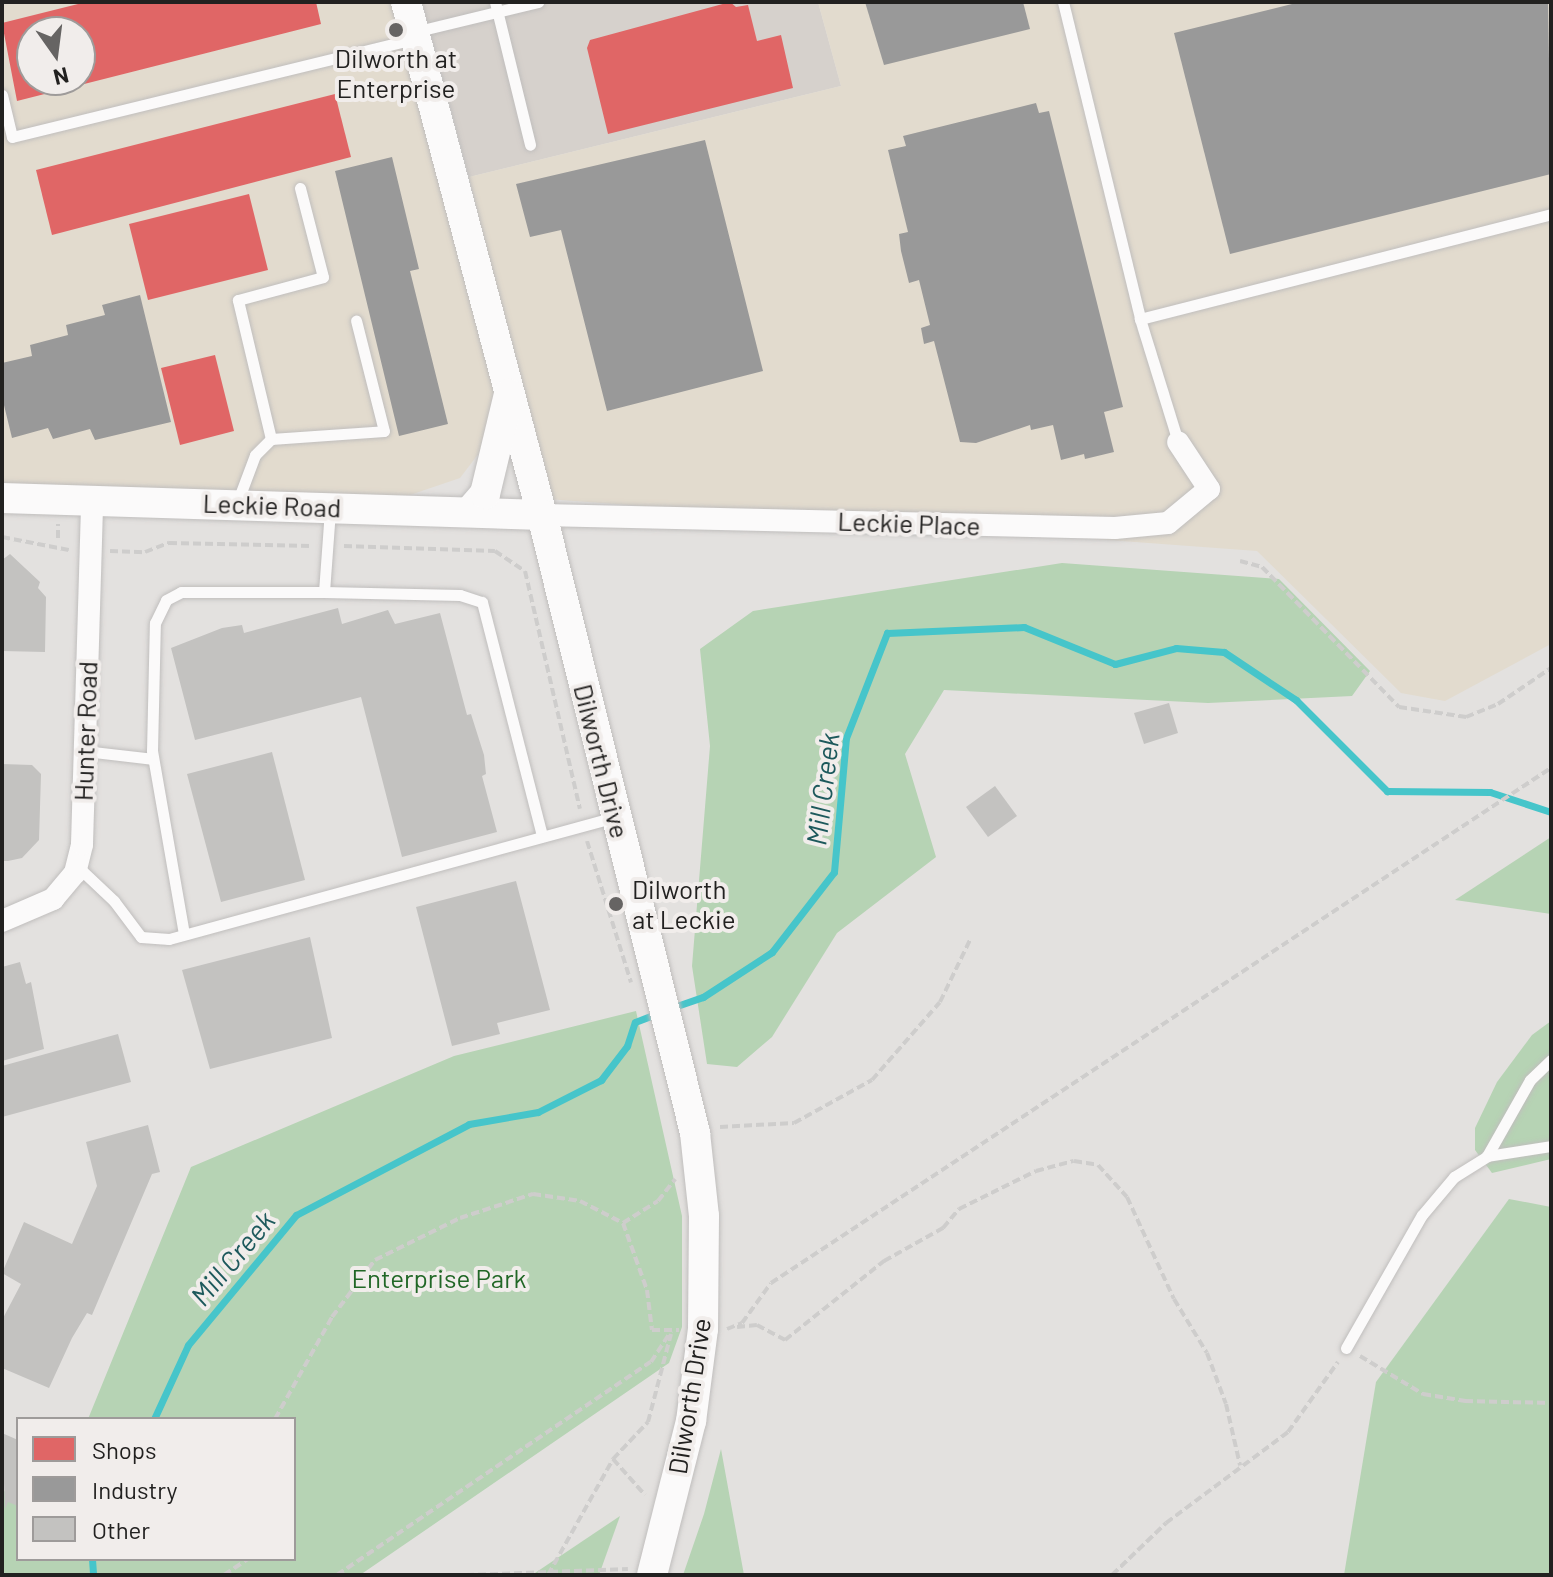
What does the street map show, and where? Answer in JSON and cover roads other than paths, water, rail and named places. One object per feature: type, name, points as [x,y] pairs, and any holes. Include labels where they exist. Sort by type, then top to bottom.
[{"type":"main road","name":"Dilworth Drive","points":[[406,2],[542,515],[616,817],[654,1000],[695,1133],[704,1282],[694,1393],[644,1569]]},
{"type":"main road","points":[[470,511],[485,494],[509,394]]},
{"type":"main road","name":"Leckie Road","points":[[2,496],[542,515]]},
{"type":"street","name":"Leckie Place","points":[[542,515],[1115,528],[1168,523],[1209,489],[1178,442]]},
{"type":"street","name":"Hunter Road","points":[[77,866],[85,751],[92,499]]},
{"type":"street","points":[[2,921],[53,899],[77,866]]},
{"type":"lane","points":[[2,95],[12,137],[415,35],[496,7],[538,2]]},
{"type":"lane","points":[[1063,2],[1140,319],[1178,442]]},
{"type":"lane","points":[[496,7],[530,145]]},
{"type":"lane","points":[[271,439],[238,300],[323,277],[300,188]]},
{"type":"lane","points":[[1140,319],[1551,214]]},
{"type":"lane","points":[[236,504],[255,455],[271,439],[384,431],[356,320]]},
{"type":"lane","points":[[324,592],[330,507]]},
{"type":"lane","points":[[184,934],[153,759],[155,623],[166,600],[204,590],[460,595],[482,602],[542,836]]},
{"type":"lane","points":[[85,751],[153,759]]},
{"type":"lane","points":[[77,866],[114,901],[141,937],[169,939],[616,817]]},
{"type":"lane","points":[[1487,1156],[1530,1080],[1551,1060]]},
{"type":"lane","points":[[1346,1348],[1422,1215],[1454,1177],[1487,1156],[1551,1146]]},
{"type":"waterway","name":"Mill Creek","points":[[671,1008],[703,997],[772,952],[834,872],[846,738],[887,633],[1024,627],[1115,664],[1176,648],[1224,652],[1296,700],[1387,791],[1490,792],[1551,812]]},
{"type":"waterway","name":"Mill Creek","points":[[155,1417],[188,1345],[296,1215],[469,1124],[538,1112],[601,1080],[627,1046],[635,1022],[656,1014]]},
{"type":"waterway","name":"Mill Creek","points":[[92,1561],[93,1575]]},
{"type":"place","name":"Dilworth at Enterprise","points":[[396,30]]},
{"type":"place","name":"Dilworth at Leckie","points":[[616,904]]},
{"type":"park label","name":"Enterprise Park","points":[[439,1278]]}]
